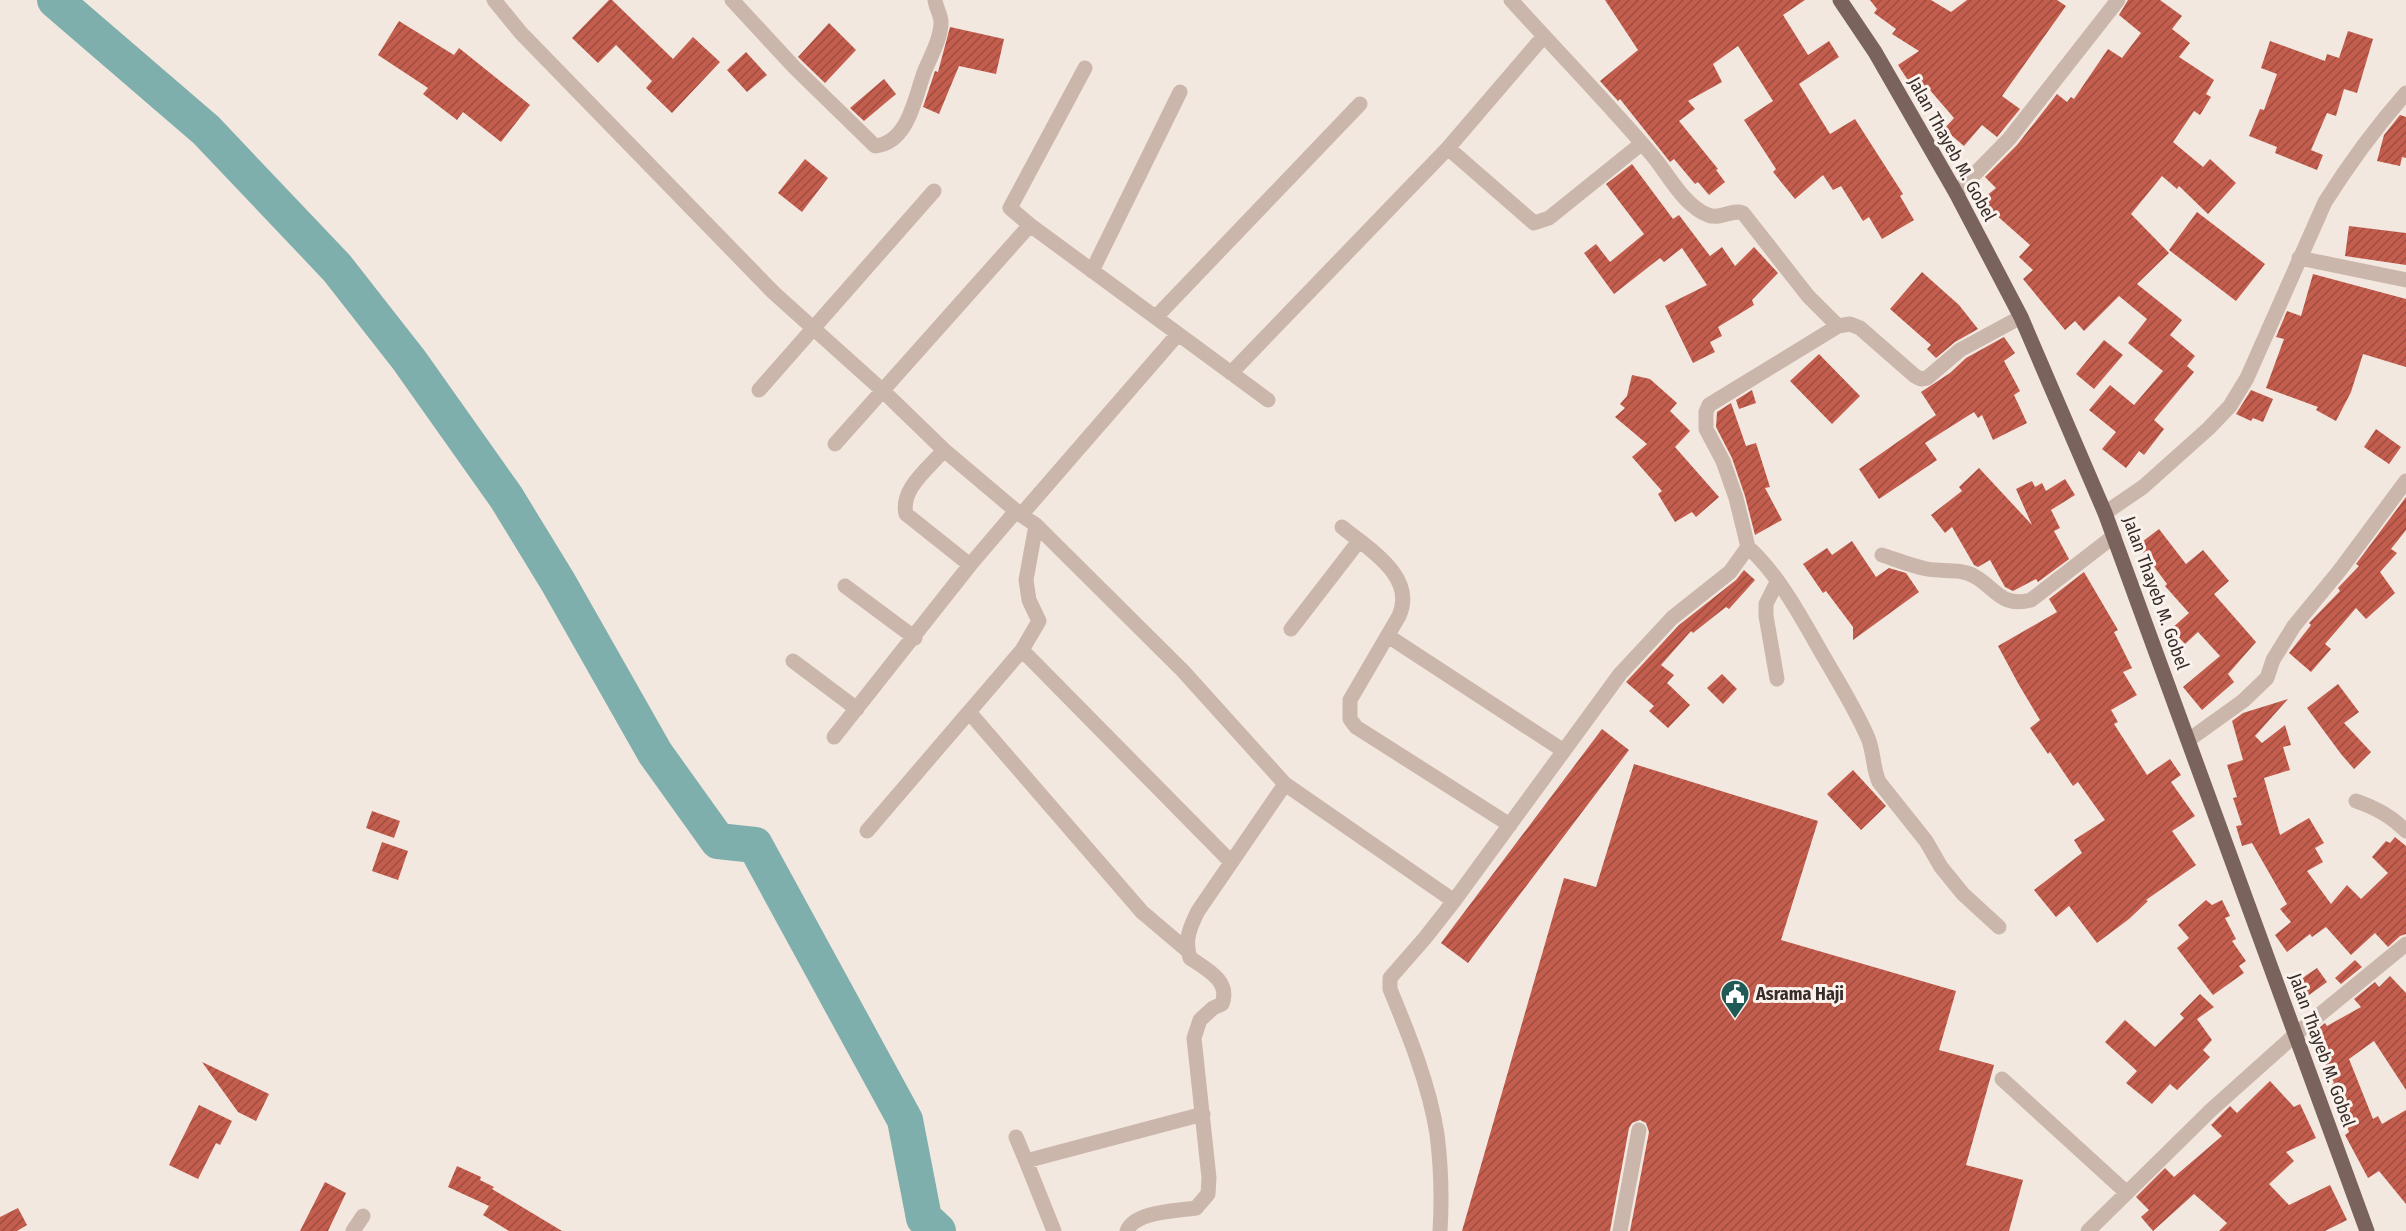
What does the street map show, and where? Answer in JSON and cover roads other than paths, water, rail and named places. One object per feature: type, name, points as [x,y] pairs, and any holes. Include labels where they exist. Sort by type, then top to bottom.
[{"type":"main road","name":"Jalan Thayeb M. Gobel","points":[[1840,0],[1875,52],[1956,193],[2021,317],[2105,513],[2190,739],[2367,1231]]},
{"type":"street","points":[[494,0],[521,33],[742,259],[944,450],[1036,525],[1183,671],[1285,784],[1454,901]]},
{"type":"street","points":[[732,0],[795,68],[875,146],[891,141],[914,110],[920,83],[941,23],[935,0]]},
{"type":"street","points":[[1510,0],[1700,210],[1714,217],[1736,211],[1743,213],[1808,296],[1838,326]]},
{"type":"street","points":[[1956,193],[2009,139],[2118,0]]},
{"type":"street","points":[[1231,373],[1448,148],[1544,36]]},
{"type":"street","points":[[1085,68],[1010,208],[1268,400]]},
{"type":"street","points":[[1092,271],[1180,92]]},
{"type":"street","points":[[2105,513],[2143,487],[2222,416],[2230,406],[2251,370],[2325,202],[2339,179],[2406,93]]},
{"type":"street","points":[[1156,317],[1360,104]]},
{"type":"street","points":[[1448,148],[1534,223],[1550,218],[1641,144]]},
{"type":"street","points":[[759,390],[934,191]]},
{"type":"street","points":[[835,444],[1030,225]]},
{"type":"street","points":[[2299,258],[2406,280]]},
{"type":"street","points":[[1999,927],[1963,894],[1941,867],[1926,841],[1879,782],[1871,745],[1851,704],[1803,621],[1760,557],[1748,547],[1733,489],[1723,461],[1706,429],[1705,420],[1708,407],[1838,326],[1850,324],[1860,328],[1921,379],[1927,378],[1960,350],[2021,317]]},
{"type":"street","points":[[834,737],[915,638],[970,565],[1178,334]]},
{"type":"street","points":[[944,450],[908,491],[904,504],[906,514],[970,565]]},
{"type":"street","points":[[2190,739],[2243,701],[2267,678],[2273,660],[2294,626],[2340,570],[2406,482]]},
{"type":"street","points":[[867,831],[1022,650],[1039,621],[1029,600],[1026,580],[1036,525]]},
{"type":"street","points":[[1342,527],[1392,568],[1401,588],[1402,608],[1350,700],[1350,719],[1356,727],[1510,825]]},
{"type":"street","points":[[1882,555],[1926,569],[1972,574],[2000,597],[2021,603],[2031,600],[2114,536]]},
{"type":"street","points":[[1292,629],[1359,541]]},
{"type":"street","points":[[1440,1231],[1441,1193],[1437,1134],[1428,1096],[1389,983],[1396,970],[1454,901],[1620,674],[1672,618],[1730,572],[1748,547]]},
{"type":"street","points":[[1777,582],[1768,597],[1766,616],[1777,679]]},
{"type":"street","points":[[845,586],[915,638]]},
{"type":"street","points":[[1388,636],[1564,752]]},
{"type":"street","points":[[1022,650],[1231,862]]},
{"type":"street","points":[[793,661],[857,709]]},
{"type":"street","points":[[969,712],[1142,912],[1188,951],[1191,958],[1220,980],[1225,999],[1222,1004],[1213,1008],[1200,1020],[1194,1038],[1209,1194],[1206,1200],[1196,1208],[1144,1216],[1132,1221],[1127,1231]]},
{"type":"street","points":[[1188,951],[1190,927],[1231,862],[1285,784]]},
{"type":"street","points":[[2356,801],[2374,807],[2391,817],[2406,831]]},
{"type":"street","points":[[2088,1231],[2211,1110],[2296,1034],[2406,944]]},
{"type":"street","points":[[2002,1079],[2127,1193]]},
{"type":"street","points":[[1026,1161],[1203,1114]]},
{"type":"street","points":[[1620,1231],[1639,1130]]},
{"type":"street","points":[[1016,1137],[1054,1231]]},
{"type":"street","points":[[353,1231],[363,1216]]},
{"type":"waterway","points":[[55,0],[206,130],[337,268],[409,360],[506,497],[558,582],[655,753],[718,841],[755,845],[905,1120],[924,1218],[938,1231]]},
{"type":"place","name":"Asrama Haji","points":[[1735,1020]]}]
